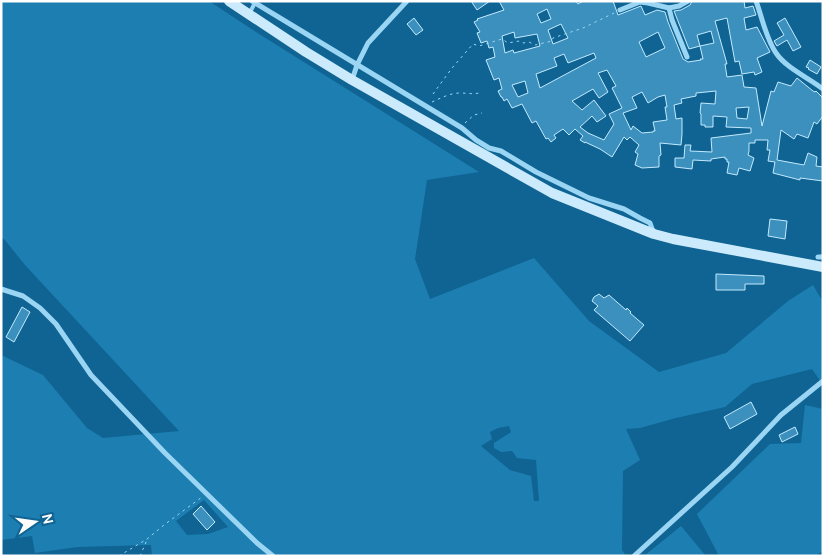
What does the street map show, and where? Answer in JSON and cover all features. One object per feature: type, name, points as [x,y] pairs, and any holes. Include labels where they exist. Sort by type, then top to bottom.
[{"type":"main road","points":[[229,1],[352,80],[552,193],[654,234],[682,241],[821,260]]},
{"type":"street","points":[[352,80],[368,43],[406,1]]},
{"type":"street","points":[[620,10],[640,2],[669,8],[680,6],[688,1]]},
{"type":"street","points":[[756,1],[770,42],[776,53],[784,62],[823,89]]},
{"type":"street","points":[[255,2],[461,127],[489,148],[501,151],[536,172],[589,198],[624,210],[640,218],[650,224],[654,234]]},
{"type":"street","points":[[669,8],[687,57]]},
{"type":"street","points":[[1,289],[23,296],[40,308],[56,324],[91,375],[206,494],[273,556]]},
{"type":"street","points":[[634,556],[732,467],[781,415],[823,381]]},
{"type":"lane","points":[[249,14],[255,2]]},
{"type":"path","points":[[433,94],[473,44],[479,46],[502,39],[508,43],[518,41],[535,44],[544,43],[583,28],[620,10]]},
{"type":"path","points":[[424,105],[459,93],[478,94],[482,92]]},
{"type":"path","points":[[461,127],[474,115],[482,113]]},
{"type":"path","points":[[119,556],[147,539],[206,494]]},
{"type":"path","points":[[140,556],[147,539]]},
{"type":"shaded area","points":[[1,1],[209,1],[479,172],[427,180],[415,259],[430,299],[534,258],[589,321],[659,372],[726,353],[788,301],[813,285],[823,302],[823,385],[812,369],[752,384],[725,407],[640,428],[626,429],[640,460],[623,471],[622,550],[626,556],[152,556],[151,545],[77,547],[35,553],[32,536],[1,540],[1,355],[43,375],[87,428],[103,438],[179,431],[25,265],[4,239],[1,238]],"holes":[[[509,426],[511,432],[494,443],[494,448],[501,452],[512,451],[517,458],[536,460],[539,501],[534,501],[531,476],[510,470],[481,446],[492,439],[490,432]],[[204,500],[228,527],[208,534],[187,535],[176,521]]]},
{"type":"shaded area","points":[[805,405],[823,409],[823,551],[815,556],[719,556],[697,514],[770,444],[801,443]]},
{"type":"shaded area","points":[[681,526],[706,556],[644,556]]},
{"type":"building","points":[[471,1],[490,1],[477,10]]},
{"type":"building","points":[[499,1],[576,1],[578,4],[583,1],[613,1],[618,15],[641,6],[645,15],[657,10],[665,12],[683,59],[688,62],[703,59],[700,46],[689,49],[674,11],[681,10],[690,5],[692,1],[744,1],[745,8],[753,6],[756,15],[744,18],[746,30],[757,27],[770,52],[757,58],[762,72],[755,75],[754,72],[742,74],[739,61],[735,62],[727,18],[715,21],[727,64],[725,64],[727,77],[742,75],[744,87],[756,88],[762,126],[771,91],[774,92],[778,82],[791,86],[797,78],[823,98],[823,116],[817,124],[814,122],[808,138],[797,134],[794,139],[781,130],[777,160],[804,165],[808,153],[817,157],[816,166],[823,167],[823,181],[800,178],[800,180],[773,173],[775,162],[768,161],[770,150],[767,150],[768,140],[755,140],[755,143],[749,143],[748,155],[754,158],[750,171],[739,168],[737,175],[727,173],[729,162],[727,162],[725,157],[711,159],[711,161],[693,160],[692,169],[675,167],[675,158],[684,158],[685,145],[691,145],[690,151],[712,152],[711,138],[751,133],[751,128],[726,127],[727,117],[713,116],[713,127],[701,125],[701,103],[715,104],[716,91],[696,93],[696,96],[681,99],[682,103],[674,105],[676,119],[682,118],[681,145],[660,143],[659,167],[642,168],[635,165],[638,154],[635,152],[639,145],[630,137],[627,140],[624,137],[612,157],[580,140],[583,136],[575,129],[569,135],[563,129],[554,135],[556,138],[551,142],[548,138],[546,139],[536,121],[532,123],[522,104],[512,108],[507,99],[504,101],[498,91],[502,89],[499,78],[494,80],[486,60],[495,57],[493,47],[489,48],[487,41],[481,43],[477,33],[480,32],[474,22],[477,19],[504,10]],"holes":[[[547,9],[551,19],[541,23],[537,14]],[[561,24],[568,38],[553,44],[548,30]],[[711,31],[714,43],[700,46],[697,35]],[[514,32],[515,38],[537,34],[540,46],[514,53],[513,50],[505,53],[502,36]],[[658,32],[665,48],[646,57],[639,42]],[[594,53],[596,58],[540,88],[536,74],[557,66],[554,58],[564,54],[568,63]],[[607,70],[616,86],[612,88],[622,108],[609,114],[614,124],[604,140],[580,127],[592,116],[597,122],[606,116],[594,100],[582,110],[572,101],[593,89],[599,98],[608,92],[598,73]],[[525,81],[528,93],[518,97],[512,85]],[[642,92],[648,103],[665,95],[667,120],[653,122],[655,131],[653,132],[642,133],[633,126],[631,130],[623,113],[637,108],[632,97]],[[749,107],[747,119],[737,118],[736,108]]]},
{"type":"building","points":[[414,18],[423,30],[416,35],[407,24]]},
{"type":"building","points":[[785,18],[801,47],[793,51],[787,40],[777,46],[774,41],[784,35],[777,23]]},
{"type":"building","points":[[810,60],[821,67],[817,74],[806,67]]},
{"type":"building","points":[[770,219],[787,221],[785,239],[768,236]]},
{"type":"building","points":[[716,274],[764,276],[764,284],[745,284],[745,290],[716,290]]},
{"type":"building","points":[[599,294],[604,298],[609,295],[626,310],[627,308],[644,325],[630,341],[594,310],[598,306],[592,301]]},
{"type":"building","points":[[22,307],[30,312],[14,342],[6,337]]},
{"type":"building","points":[[751,402],[757,414],[730,429],[724,417]]},
{"type":"building","points":[[795,427],[798,434],[782,442],[779,435]]},
{"type":"building","points":[[201,506],[215,522],[207,530],[193,514]]}]
